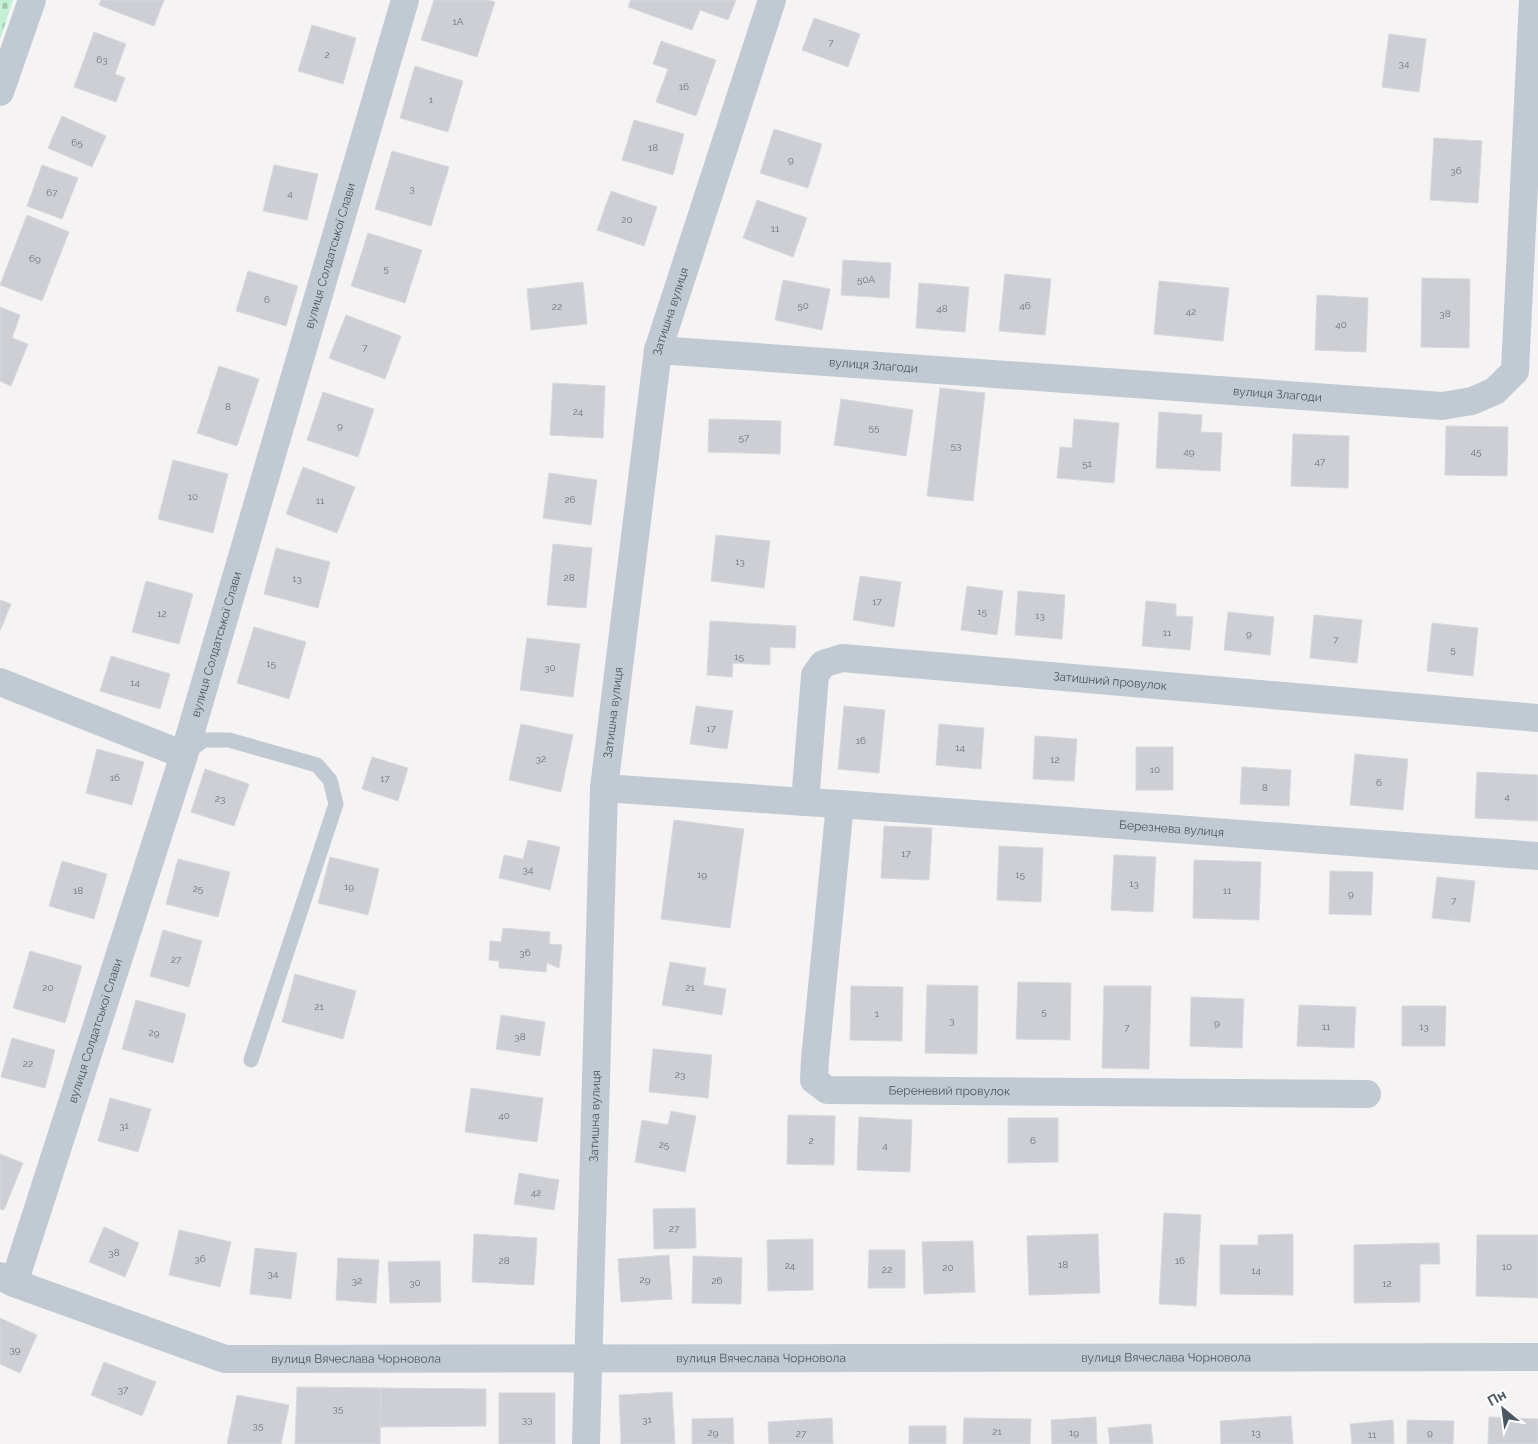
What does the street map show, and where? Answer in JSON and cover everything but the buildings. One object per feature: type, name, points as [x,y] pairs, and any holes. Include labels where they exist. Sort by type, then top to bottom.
[{"type":"street","points":[[0,92],[32,0]]},
{"type":"street","name":"вулиця Солдатської Слави","points":[[7,1280],[184,755],[405,0]]},
{"type":"street","name":"Затишна вулиця","points":[[586,1444],[604,788],[658,350],[772,0]]},
{"type":"street","name":"вулиця Злагоди","points":[[658,350],[1442,406],[1472,401],[1496,391],[1515,371],[1533,0]]},
{"type":"street","name":"Затишний провулок","points":[[805,802],[814,675],[824,664],[842,658],[1538,718]]},
{"type":"street","points":[[0,682],[184,755]]},
{"type":"street","name":"Березнева вулиця","points":[[604,788],[1538,856]]},
{"type":"street","name":"Береневий провулок","points":[[840,804],[814,1059],[814,1080],[827,1090],[1367,1094]]},
{"type":"street","name":"вулиця Вячеслава Чорновола","points":[[7,1280],[225,1360],[1538,1357]]},
{"type":"lane","points":[[184,755],[204,740],[229,740],[317,764],[330,780],[336,804],[251,1060]]},
{"type":"green space","points":[[0,0],[13,0],[0,39]]}]
